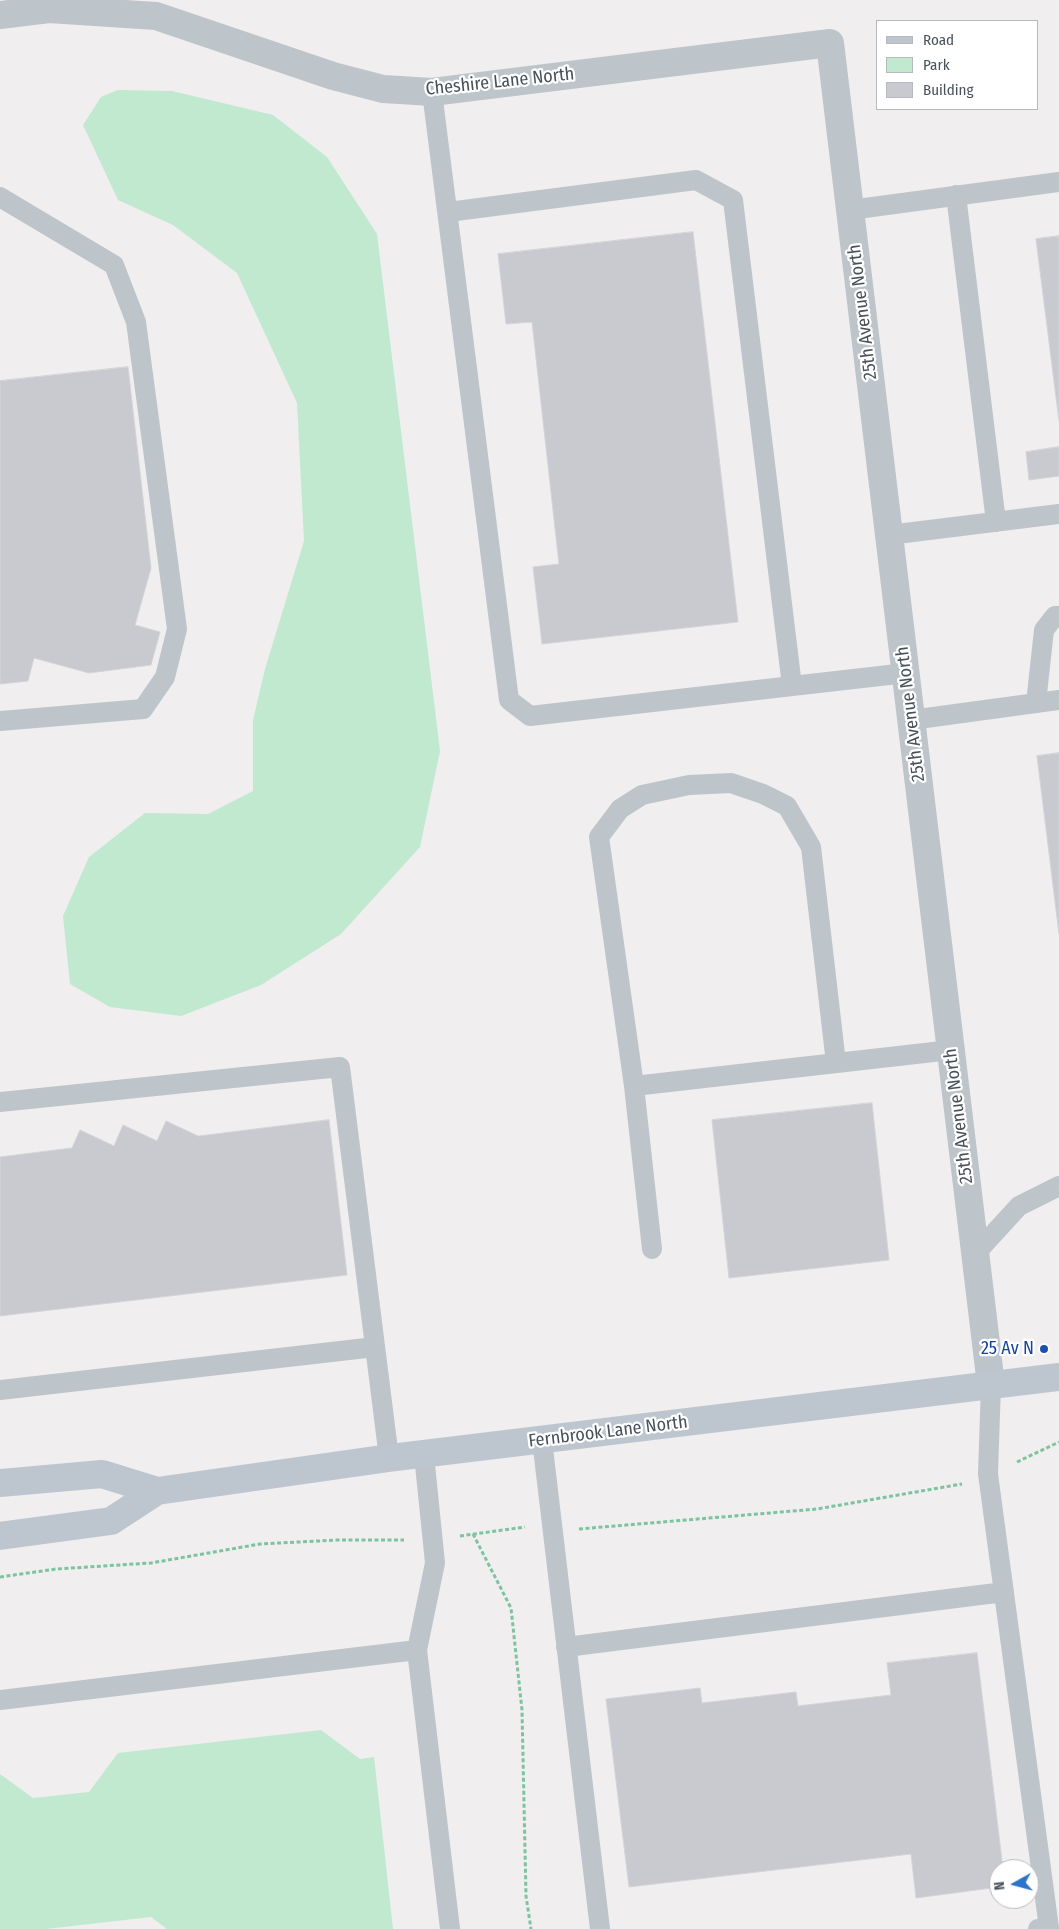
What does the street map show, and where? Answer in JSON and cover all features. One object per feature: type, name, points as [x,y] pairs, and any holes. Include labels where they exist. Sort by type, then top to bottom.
[{"type":"street","name":"Cheshire Lane North","points":[[0,15],[49,10],[156,16],[333,76],[383,89],[432,92],[830,43]]},
{"type":"street","name":"25th Avenue North","points":[[830,43],[991,1385]]},
{"type":"street","name":"Fernbrook Lane North","points":[[0,1536],[111,1521],[158,1491],[389,1458],[1059,1377]]},
{"type":"street","name":"Fernbrook Lane North","points":[[0,1483],[102,1474],[158,1491]]},
{"type":"lane","points":[[432,92],[509,700],[530,716],[906,673]]},
{"type":"lane","points":[[448,212],[696,180],[733,200],[792,686]]},
{"type":"lane","points":[[850,210],[1059,182]]},
{"type":"lane","points":[[956,195],[996,522]]},
{"type":"lane","points":[[0,197],[114,265],[136,322],[177,629],[165,677],[143,709],[0,722]]},
{"type":"lane","points":[[889,535],[1059,514]]},
{"type":"lane","points":[[1036,703],[1044,630],[1055,616],[1059,616]]},
{"type":"lane","points":[[911,720],[1059,700]]},
{"type":"lane","points":[[652,1248],[634,1086],[600,837],[620,809],[642,795],[689,785],[731,783],[762,794],[787,806],[811,847],[836,1063]]},
{"type":"lane","points":[[634,1086],[951,1050]]},
{"type":"lane","points":[[0,1102],[340,1067],[389,1458]]},
{"type":"lane","points":[[975,1254],[1019,1206],[1059,1186]]},
{"type":"lane","points":[[0,1390],[375,1347]]},
{"type":"lane","points":[[991,1385],[988,1474],[1045,1929]]},
{"type":"lane","points":[[542,1440],[600,1929]]},
{"type":"lane","points":[[424,1455],[435,1563],[417,1650],[450,1929]]},
{"type":"lane","points":[[566,1647],[1004,1592]]},
{"type":"lane","points":[[0,1700],[417,1650]]},
{"type":"path","points":[[473,1534],[511,1608],[522,1710],[526,1896],[532,1929]]},
{"type":"green space","points":[[118,90],[172,91],[273,115],[327,157],[377,234],[440,751],[420,847],[341,934],[261,985],[181,1016],[110,1007],[70,984],[63,916],[89,857],[145,813],[208,814],[253,791],[253,720],[265,669],[304,541],[297,403],[237,273],[173,225],[118,200],[83,125],[101,97]]},
{"type":"green space","points":[[321,1730],[360,1759],[374,1757],[393,1929],[167,1929],[151,1917],[46,1929],[0,1929],[0,1774],[33,1798],[89,1792],[118,1753]]},
{"type":"building","points":[[693,232],[738,622],[542,644],[533,567],[559,564],[532,322],[506,324],[498,254]]},
{"type":"building","points":[[1059,236],[1059,421],[1036,239]]},
{"type":"building","points":[[128,367],[151,568],[135,625],[160,632],[151,665],[89,673],[34,658],[28,681],[0,684],[0,381]]},
{"type":"building","points":[[1059,447],[1059,476],[1029,480],[1026,452]]},
{"type":"building","points":[[1059,753],[1059,934],[1037,756]]},
{"type":"building","points":[[872,1103],[889,1260],[729,1278],[712,1120]]},
{"type":"building","points":[[329,1120],[347,1275],[0,1316],[0,1157],[72,1148],[80,1130],[114,1146],[123,1125],[157,1141],[166,1121],[198,1136]]},
{"type":"building","points":[[977,1653],[1002,1859],[989,1859],[989,1888],[916,1898],[911,1854],[629,1887],[606,1699],[700,1688],[702,1703],[796,1692],[798,1706],[891,1695],[887,1663]]},
{"type":"place","name":"25 Av N","points":[[1044,1349]]}]
